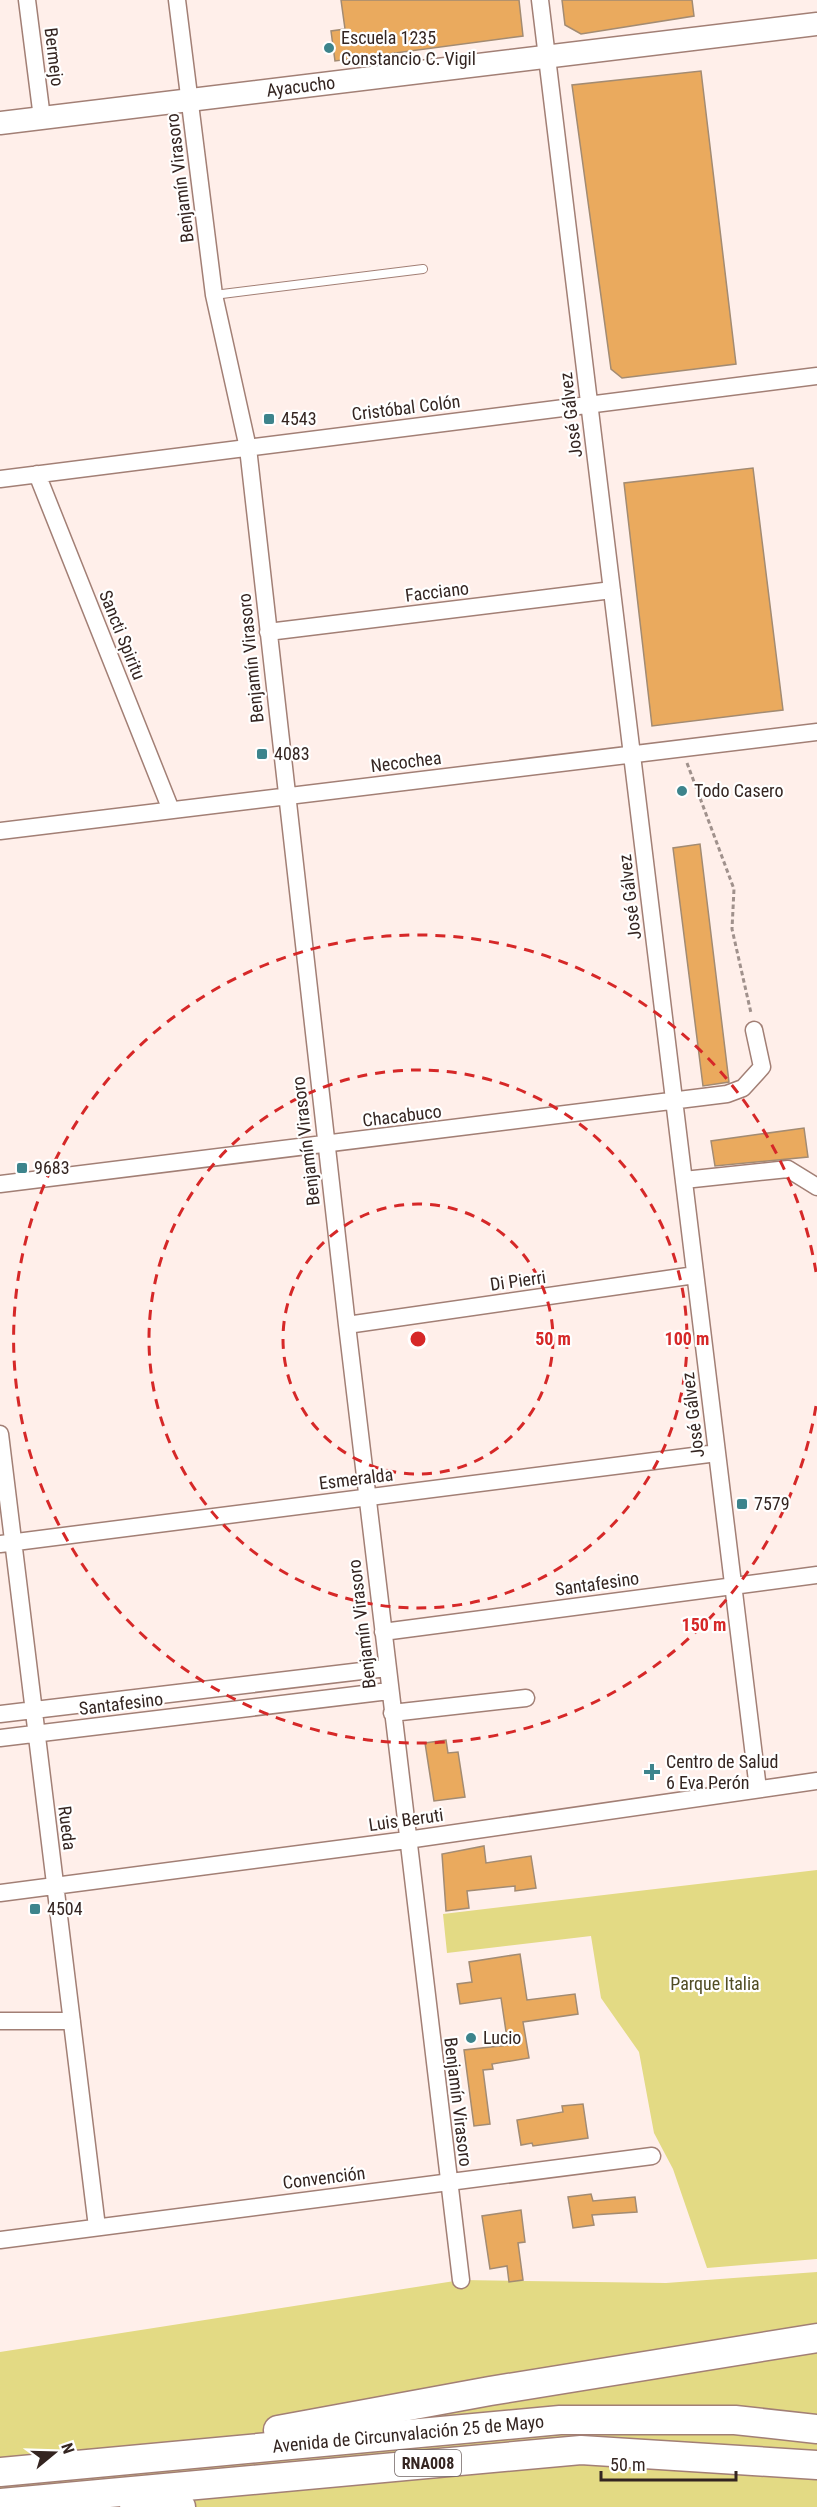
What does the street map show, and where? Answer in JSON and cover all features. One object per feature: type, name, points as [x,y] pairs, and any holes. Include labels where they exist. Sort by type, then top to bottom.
[{"type":"highway","points":[[95,2464],[490,2391],[817,2338]]},
{"type":"highway","name":"Avenida de Circunvalación 25 de Mayo","points":[[0,2472],[560,2420],[735,2420],[817,2429]]},
{"type":"highway","name":"Avenida de Circunvalación 25 de Mayo","points":[[0,2503],[581,2450],[817,2465]]},
{"type":"highway","name":"RNA008","points":[[39,2498],[181,2507]]},
{"type":"main road","name":"Ayacucho","points":[[0,123],[817,24]]},
{"type":"street","name":"Bermejo","points":[[27,0],[42,118]]},
{"type":"street","name":"Benjamín Virasoro","points":[[177,0],[214,295],[248,448],[285,796],[407,1840],[461,2280]]},
{"type":"street","name":"José Gálvez","points":[[540,0],[758,1790]]},
{"type":"street","name":"Cristóbal Colón","points":[[0,479],[817,376]]},
{"type":"street","name":"Sancti Spiritu","points":[[37,474],[171,810]]},
{"type":"street","name":"Facciano","points":[[268,632],[612,590]]},
{"type":"street","name":"Necochea","points":[[0,831],[817,732]]},
{"type":"street","name":"Chacabuco","points":[[0,1184],[326,1146],[727,1094],[743,1088],[762,1067],[754,1030]]},
{"type":"street","points":[[684,1180],[788,1169],[817,1186]]},
{"type":"street","name":"Di Pierri","points":[[347,1325],[696,1275]]},
{"type":"street","name":"Rueda","points":[[0,1434],[7,1543],[32,1710],[97,2227]]},
{"type":"street","name":"Esmeralda","points":[[7,1543],[717,1453]]},
{"type":"street","name":"Santafesino","points":[[383,1632],[817,1575]]},
{"type":"street","name":"Santafesino","points":[[0,1714],[387,1668]]},
{"type":"street","name":"Santafesino","points":[[0,1738],[390,1691]]},
{"type":"street","points":[[392,1713],[526,1698]]},
{"type":"street","name":"Luis Beruti","points":[[0,1893],[407,1840],[817,1781]]},
{"type":"street","points":[[0,2021],[72,2021]]},
{"type":"street","name":"Convención","points":[[0,2240],[652,2156]]},
{"type":"lane","points":[[214,295],[423,269]]},
{"type":"path","points":[[681,748],[734,889],[732,929],[754,1030]]},
{"type":"green space","name":"Parque Italia","points":[[817,1870],[817,2259],[707,2268],[673,2169],[654,2133],[639,2052],[601,1998],[591,1936],[447,1953],[443,1914]]},
{"type":"green space","points":[[817,2272],[817,2507],[0,2507],[0,2352],[461,2280],[666,2283]]},
{"type":"building","points":[[341,0],[519,0],[523,36],[335,61],[331,31],[345,29]]},
{"type":"building","points":[[562,0],[692,0],[694,16],[581,34],[565,25]]},
{"type":"building","points":[[701,71],[736,364],[622,378],[611,369],[572,85]]},
{"type":"building","points":[[753,468],[783,710],[652,726],[624,483]]},
{"type":"building","points":[[700,844],[729,1082],[703,1086],[673,848]]},
{"type":"building","points":[[804,1128],[808,1157],[715,1166],[711,1141]]},
{"type":"building","points":[[446,1740],[448,1753],[458,1752],[465,1797],[434,1801],[425,1743]]},
{"type":"building","points":[[484,1846],[486,1863],[531,1856],[536,1888],[515,1891],[515,1886],[467,1891],[469,1908],[446,1911],[442,1854]]},
{"type":"building","points":[[520,1954],[527,2000],[575,1994],[578,2014],[523,2022],[529,2058],[492,2064],[493,2069],[483,2070],[490,2124],[474,2126],[464,2050],[508,2045],[501,1998],[460,2004],[457,1984],[472,1982],[469,1962]]},
{"type":"building","points":[[583,2104],[588,2138],[533,2146],[532,2143],[521,2145],[517,2120],[563,2112],[562,2106]]},
{"type":"building","points":[[591,2194],[593,2201],[635,2197],[637,2212],[592,2215],[594,2225],[573,2228],[568,2197]]},
{"type":"building","points":[[521,2210],[525,2242],[518,2243],[523,2280],[509,2282],[507,2266],[490,2269],[482,2216]]},
{"type":"place","name":"Escuela 1235 Constancio C. Vigil","points":[[329,48]]},
{"type":"place","name":"4543","points":[[269,419]]},
{"type":"place","name":"4083","points":[[262,754]]},
{"type":"place","name":"Todo Casero","points":[[682,791]]},
{"type":"place","name":"9683","points":[[22,1168]]},
{"type":"place","name":"7579","points":[[742,1504]]},
{"type":"place","name":"Centro de Salud 6 Eva Perón","points":[[652,1772]]},
{"type":"place","name":"4504","points":[[35,1909]]},
{"type":"place","name":"Lucio","points":[[471,2038]]}]
